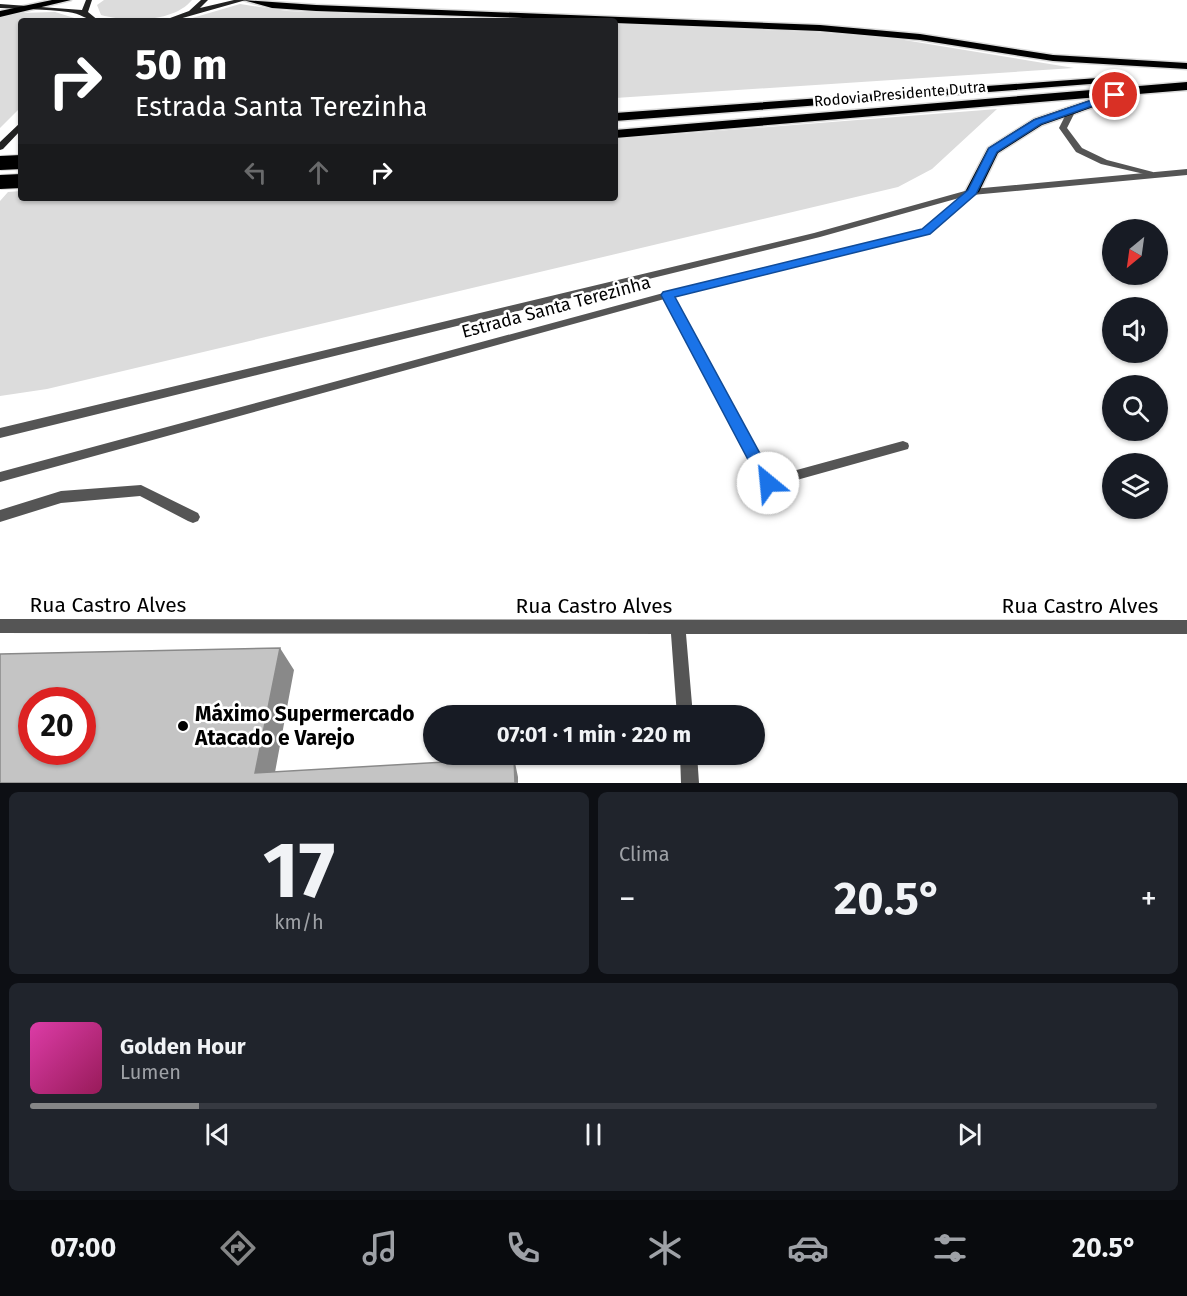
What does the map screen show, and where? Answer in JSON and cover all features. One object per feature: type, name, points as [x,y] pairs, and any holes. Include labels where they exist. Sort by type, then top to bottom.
[{"type":"highway","points":[[0,14],[66,0]]},
{"type":"highway","points":[[248,0],[272,5],[316,8],[568,18]]},
{"type":"highway","points":[[618,20],[820,28],[920,37],[1053,58],[1187,66]]},
{"type":"highway","name":"Rodovia Presidente Dutra","points":[[618,117],[1187,74]]},
{"type":"highway","points":[[972,192],[993,150],[1038,122],[1115,95],[1187,87]]},
{"type":"highway","name":"Rodovia Presidente Dutra","points":[[618,134],[1187,87]]},
{"type":"highway","points":[[0,163],[18,161]]},
{"type":"highway","points":[[0,183],[18,181]]},
{"type":"street","points":[[84,13],[86,2],[89,0]]},
{"type":"street","points":[[191,12],[205,0]]},
{"type":"street","points":[[174,18],[243,0]]},
{"type":"street","points":[[0,6],[84,13],[91,18]]},
{"type":"street","points":[[1115,95],[1071,112],[1063,128],[1079,150],[1104,162],[1150,174]]},
{"type":"street","points":[[0,147],[18,128]]},
{"type":"street","points":[[0,183],[18,164]]},
{"type":"street","points":[[0,433],[817,235],[972,192],[1187,172]]},
{"type":"street","name":"Estrada Santa Terezinha","points":[[0,477],[668,295],[926,232],[972,192]]},
{"type":"street","points":[[668,295],[768,483],[903,446]]},
{"type":"street","points":[[0,516],[61,497],[141,490],[193,517]]},
{"type":"street","name":"Rua Castro Alves","points":[[0,626],[1187,627]]},
{"type":"street","points":[[678,627],[684,705]]},
{"type":"street","points":[[689,765],[690,783]]},
{"type":"shaded area","points":[[104,0],[192,0],[184,8],[156,18],[118,18],[101,15],[97,5]]},
{"type":"shaded area","points":[[240,4],[287,11],[462,18],[192,18]]},
{"type":"shaded area","points":[[55,12],[74,18],[18,18],[18,110],[0,128],[0,17],[21,13]]},
{"type":"shaded area","points":[[618,24],[815,32],[898,39],[1074,68],[618,98]]},
{"type":"shaded area","points":[[997,109],[932,169],[898,187],[47,389],[0,396],[0,201],[8,192],[18,191],[18,201],[618,201],[618,139]]},
{"type":"building","name":"Máximo Supermercado Atacado e Varejo","points":[[280,648],[255,773],[423,763],[514,765],[515,783],[0,783],[0,654]]},
{"type":"place","name":"Máximo Supermercado Atacado e Varejo","points":[[183,726]]},
{"type":"route","points":[[768,483],[668,295],[926,232],[972,192],[993,150],[1038,122],[1115,95]]}]
